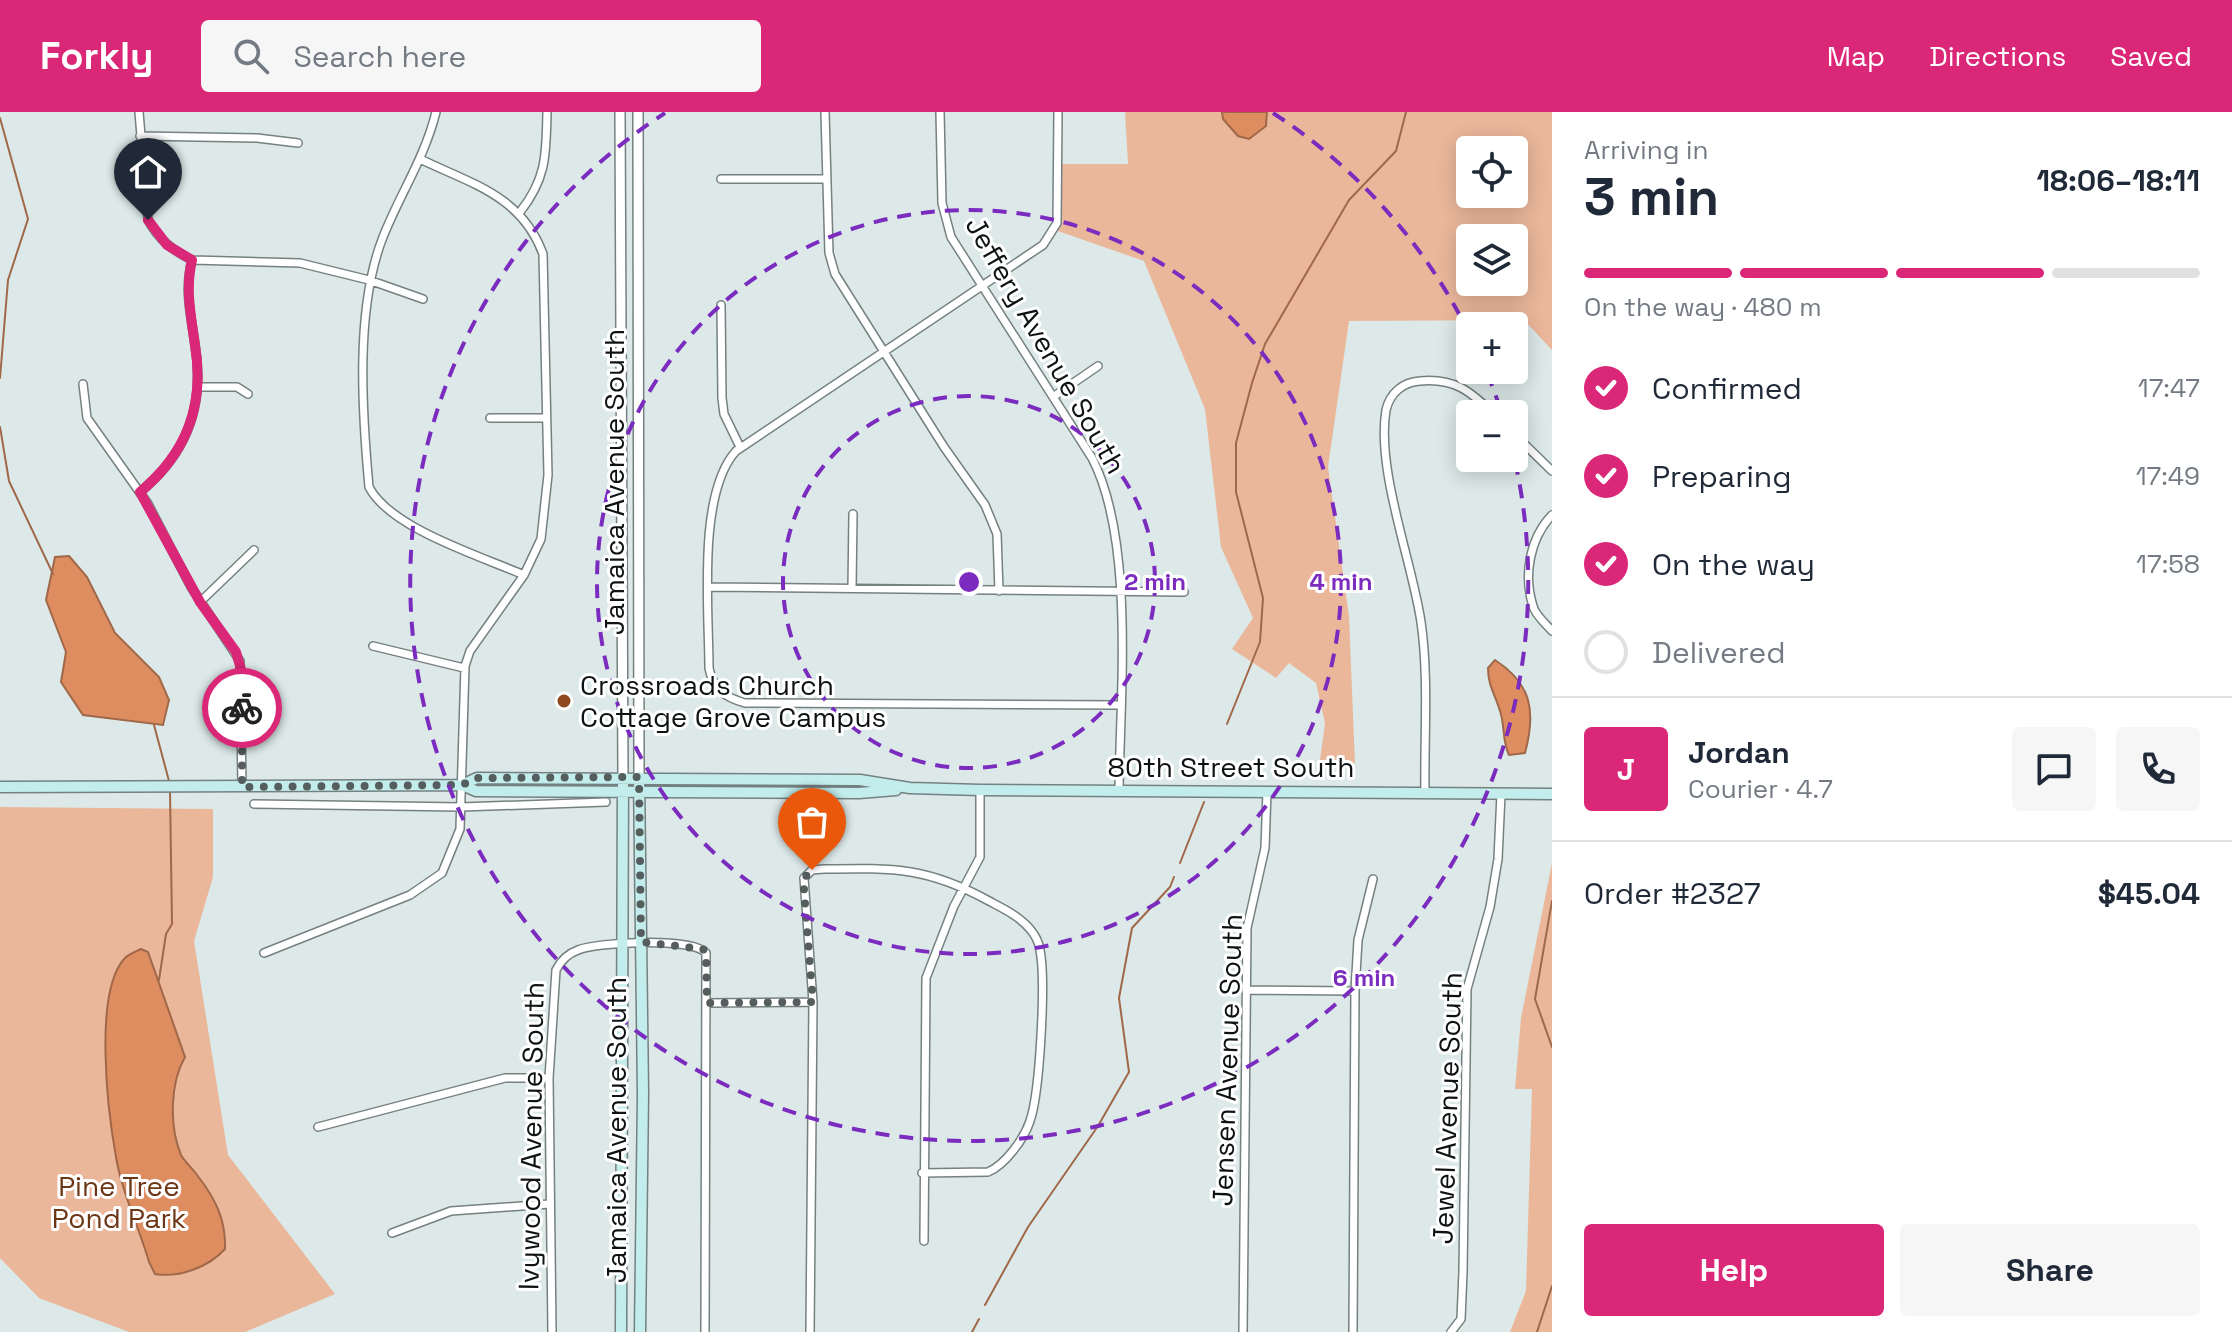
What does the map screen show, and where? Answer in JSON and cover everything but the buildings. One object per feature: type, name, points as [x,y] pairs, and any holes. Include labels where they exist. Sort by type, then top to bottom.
[{"type":"main road","name":"80th Street South","points":[[462,785],[477,778],[639,777],[860,780],[910,788]]},
{"type":"main road","name":"Jamaica Avenue South","points":[[639,777],[640,1332]]},
{"type":"main road","name":"Jamaica Avenue South","points":[[621,1332],[623,778]]},
{"type":"main road","name":"80th Street South","points":[[0,787],[462,785],[476,791],[859,793],[910,788],[1552,794]]},
{"type":"street","points":[[139,112],[148,220],[167,245],[192,260],[237,263],[272,259],[369,280],[423,299]]},
{"type":"street","points":[[436,112],[420,159],[383,237],[369,280],[366,449],[369,487],[375,499],[402,522],[524,575]]},
{"type":"street","points":[[520,212],[536,191],[544,170],[547,112]]},
{"type":"street","name":"Jamaica Avenue South","points":[[620,112],[623,778]]},
{"type":"street","name":"Jamaica Avenue South","points":[[638,112],[639,777]]},
{"type":"street","points":[[825,112],[829,253],[835,274],[992,519],[997,534],[999,591]]},
{"type":"street","name":"Jeffery Avenue South","points":[[940,112],[942,203],[951,237],[1092,458],[1109,496],[1117,533],[1119,591],[1119,791]]},
{"type":"street","points":[[1058,112],[1055,230],[1031,255],[740,447],[726,462],[713,493],[709,668],[715,687],[730,699],[745,703],[1120,705]]},
{"type":"street","points":[[140,136],[257,138],[298,143]]},
{"type":"street","points":[[264,953],[410,895],[442,873],[454,849],[461,807],[464,668],[470,651],[524,575],[541,539],[548,475],[543,254],[534,230],[520,212],[420,159]]},
{"type":"street","points":[[721,179],[825,179]]},
{"type":"street","points":[[140,492],[166,467],[187,437],[198,387],[187,295],[192,260]]},
{"type":"street","points":[[721,305],[724,414],[740,447]]},
{"type":"street","points":[[1053,397],[1098,366]]},
{"type":"street","points":[[1425,793],[1422,629],[1390,472],[1386,411],[1391,396],[1411,382],[1461,384],[1479,400]]},
{"type":"street","points":[[83,384],[87,418],[140,492],[200,602],[240,661],[242,787]]},
{"type":"street","points":[[198,387],[237,387],[248,394]]},
{"type":"street","points":[[490,418],[546,418]]},
{"type":"street","points":[[1528,448],[1552,471]]},
{"type":"street","points":[[852,588],[853,514]]},
{"type":"street","points":[[1552,515],[1533,543],[1530,580],[1533,609],[1552,631]]},
{"type":"street","points":[[200,602],[254,550]]},
{"type":"street","points":[[709,587],[1184,592]]},
{"type":"street","points":[[373,646],[464,668]]},
{"type":"street","points":[[924,1241],[922,1173],[926,978],[980,857],[980,790]]},
{"type":"street","name":"Jensen Avenue South","points":[[1243,1332],[1247,928],[1265,848],[1267,791]]},
{"type":"street","name":"Jewel Avenue South","points":[[1453,1330],[1461,1319],[1463,1272],[1467,989],[1490,907],[1498,859],[1501,794]]},
{"type":"street","points":[[254,804],[461,807],[606,802]]},
{"type":"street","points":[[810,1332],[813,1002],[804,878],[812,870],[906,869],[932,874],[1014,915],[1027,926],[1040,947],[1042,970],[1035,1093],[1030,1121],[1022,1138],[993,1170],[975,1175],[922,1173]]},
{"type":"street","points":[[793,876],[804,878]]},
{"type":"street","points":[[1353,1332],[1355,991],[1358,940],[1373,879]]},
{"type":"street","name":"Ivywood Avenue South","points":[[552,1332],[549,1078],[553,984],[562,960],[590,946],[624,943],[703,949],[706,953],[707,1003]]},
{"type":"street","points":[[1246,990],[1355,991]]},
{"type":"street","points":[[705,1332],[707,1003],[813,1002]]},
{"type":"street","points":[[318,1127],[505,1078],[549,1078]]},
{"type":"street","points":[[392,1233],[451,1211],[549,1204]]},
{"type":"green space","points":[[1125,112],[1222,112],[1238,136],[1266,127],[1267,112],[1552,112],[1552,350],[1528,324],[1528,312],[1456,312],[1456,320],[1349,321],[1328,467],[1349,616],[1355,764],[1320,760],[1325,723],[1316,683],[1289,663],[1276,678],[1232,649],[1253,618],[1221,547],[1205,409],[1144,261],[1055,230],[1058,164],[1128,164]]},
{"type":"green space","name":"Pine Tree Pond Park","points":[[0,807],[213,809],[213,877],[194,941],[228,1155],[335,1294],[245,1332],[129,1332],[39,1298],[0,1258]]},
{"type":"green space","points":[[1552,863],[1552,1332],[1510,1332],[1526,1291],[1532,1089],[1515,1089],[1521,1018]]},
{"type":"shaded area","points":[[1222,112],[1267,112],[1266,126],[1249,139],[1238,136],[1223,119]]},
{"type":"shaded area","points":[[69,556],[87,577],[115,633],[159,677],[169,700],[163,725],[83,715],[61,682],[66,652],[46,600],[55,557]]},
{"type":"shaded area","points":[[1495,660],[1517,679],[1528,700],[1530,725],[1525,753],[1509,755],[1507,750],[1502,716],[1488,674],[1488,668]]},
{"type":"shaded area","points":[[141,949],[148,952],[185,1057],[174,1092],[173,1118],[177,1144],[183,1158],[214,1201],[225,1238],[225,1249],[211,1261],[193,1270],[164,1275],[155,1274],[149,1262],[126,1197],[113,1137],[107,1083],[109,997],[115,974],[125,958]]},
{"type":"waterway","points":[[1227,724],[1260,642],[1263,598],[1236,492],[1236,443],[1252,383],[1265,344],[1349,200],[1396,151],[1406,112]]},
{"type":"waterway","points":[[0,118],[28,219],[8,280],[0,378]]},
{"type":"waterway","points":[[0,427],[9,481],[53,574]]},
{"type":"waterway","points":[[154,725],[169,781]]},
{"type":"waterway","points":[[159,980],[166,934],[172,924],[170,791]]},
{"type":"waterway","points":[[1180,863],[1204,802]]},
{"type":"waterway","points":[[985,1305],[1028,1227],[1098,1126],[1129,1072],[1119,998],[1132,928],[1170,887],[1174,877]]},
{"type":"waterway","points":[[1552,901],[1535,999],[1552,1047]]},
{"type":"waterway","points":[[1537,1332],[1552,1286]]},
{"type":"waterway","points":[[972,1332],[979,1319]]},
{"type":"way so far","points":[[242,708],[242,787],[462,785],[477,778],[639,777],[641,942],[703,949],[706,953],[707,1003],[813,1002],[804,891],[804,878],[812,870]]},
{"type":"place","name":"Crossroads Church Cottage Grove Campus","points":[[564,701]]},
{"type":"route","points":[[148,220],[167,245],[192,260],[187,295],[196,349],[198,387],[187,437],[156,479],[140,492],[200,602],[236,652],[242,673],[242,708]]}]
